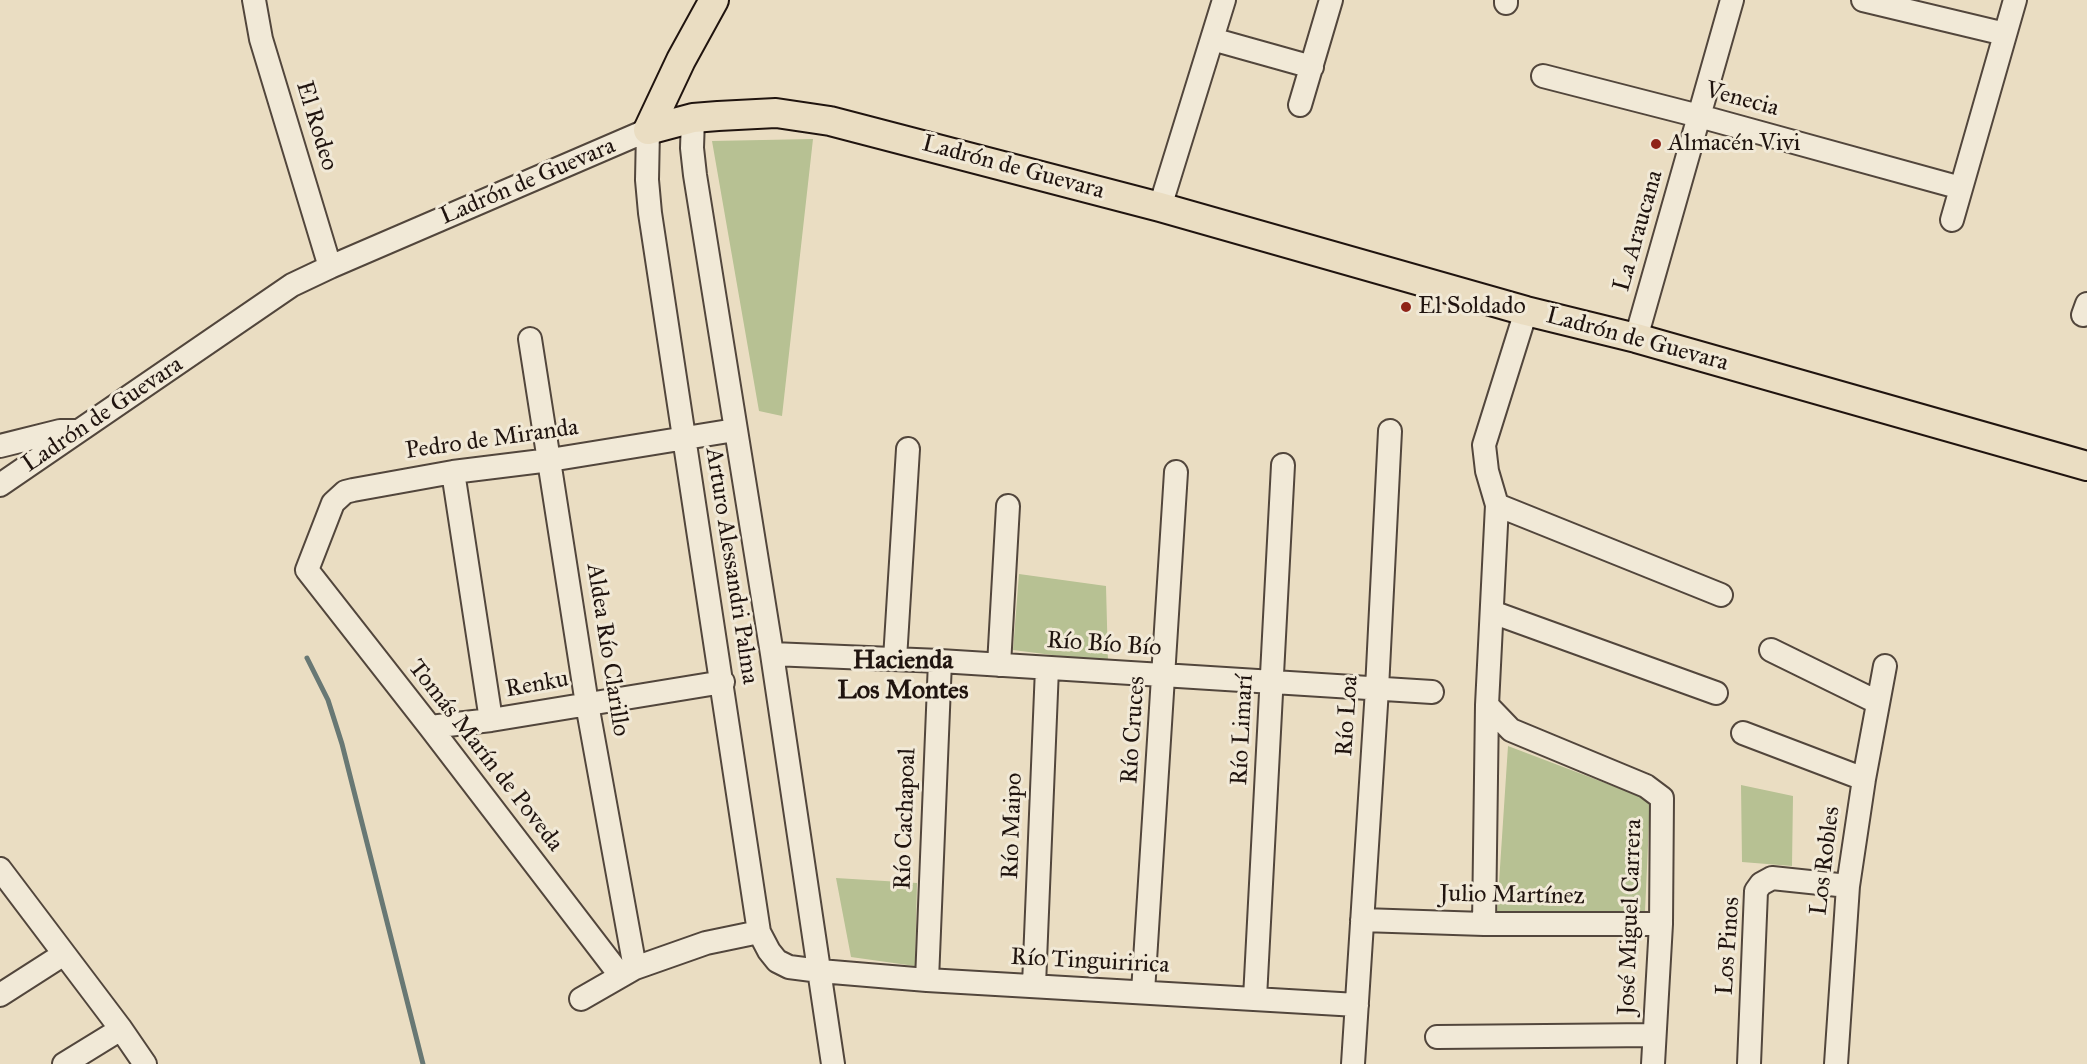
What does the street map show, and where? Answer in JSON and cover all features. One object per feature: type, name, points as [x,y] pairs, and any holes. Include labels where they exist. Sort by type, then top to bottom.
[{"type":"main road","points":[[648,130],[681,60],[714,0]]},
{"type":"main road","points":[[681,60],[684,85],[690,98],[705,117]]},
{"type":"main road","name":"Ladrón de Guevara","points":[[648,130],[705,117],[776,113],[830,121],[1160,207],[1526,311],[1636,338],[2087,466]]},
{"type":"street","name":"El Rodeo","points":[[254,0],[261,39],[330,267]]},
{"type":"street","points":[[1160,207],[1224,0]]},
{"type":"street","points":[[1300,105],[1330,0]]},
{"type":"street","name":"La Araucana","points":[[1636,338],[1732,0]]},
{"type":"street","points":[[1863,0],[2005,34]]},
{"type":"street","points":[[1952,220],[2015,0]]},
{"type":"street","points":[[1212,39],[1312,66]]},
{"type":"street","name":"Venecia","points":[[1543,76],[1961,188]]},
{"type":"street","name":"Arturo Alessandri Palma","points":[[705,117],[692,148],[695,175],[772,654],[833,1064]]},
{"type":"street","name":"Ladrón de Guevara","points":[[0,485],[292,285],[648,130]]},
{"type":"street","name":"Arturo Alessandri Palma","points":[[648,130],[647,180],[650,213],[723,682],[759,932],[777,961],[789,967],[820,971]]},
{"type":"street","points":[[1484,924],[1487,705],[1497,505],[1487,471],[1484,445],[1526,311]]},
{"type":"street","name":"Aldea Río Clarillo","points":[[530,339],[627,972]]},
{"type":"street","name":"Pedro de Miranda","points":[[307,570],[333,503],[345,492],[453,472],[549,460],[735,430]]},
{"type":"street","points":[[0,446],[60,431],[81,431]]},
{"type":"street","name":"Río Loa","points":[[1353,1064],[1377,688],[1390,431]]},
{"type":"street","points":[[895,659],[908,449]]},
{"type":"street","name":"Río Limarí","points":[[1255,998],[1283,465]]},
{"type":"street","points":[[453,472],[491,720]]},
{"type":"street","name":"Río Cruces","points":[[1143,992],[1176,472]]},
{"type":"street","points":[[1497,505],[1721,595]]},
{"type":"street","points":[[999,665],[1008,506]]},
{"type":"street","name":"Tomás Marín de Poveda","points":[[307,570],[627,972]]},
{"type":"street","points":[[1491,612],[1716,693]]},
{"type":"street","points":[[1771,650],[1877,702]]},
{"type":"street","name":"Río Bío Bío","points":[[772,654],[940,661],[1432,692]]},
{"type":"street","name":"Río Cachapoal","points":[[927,980],[940,661]]},
{"type":"street","name":"Los Robles","points":[[1836,1064],[1848,886],[1864,778],[1885,666]]},
{"type":"street","name":"Río Maipo","points":[[1034,986],[1047,668]]},
{"type":"street","name":"Renku","points":[[430,727],[491,720],[723,682]]},
{"type":"street","name":"José Miguel Carrera","points":[[1487,705],[1511,730],[1646,786],[1662,798],[1661,924],[1653,1064]]},
{"type":"street","points":[[1743,733],[1864,778]]},
{"type":"street","name":"Los Pinos","points":[[1749,1064],[1756,891],[1761,884],[1772,878],[1848,886]]},
{"type":"street","points":[[4,882],[64,954],[145,1064]]},
{"type":"street","name":"Julio Martínez","points":[[1362,920],[1484,924],[1661,924]]},
{"type":"street","points":[[581,999],[627,972],[706,943],[759,932]]},
{"type":"street","points":[[0,995],[64,954]]},
{"type":"street","name":"Río Tinguiririca","points":[[820,971],[927,980],[1357,1005]]},
{"type":"street","points":[[64,1064],[121,1029]]},
{"type":"street","points":[[1437,1037],[1654,1035]]},
{"type":"green space","points":[[813,139],[782,416],[759,411],[712,141]]},
{"type":"green space","points":[[1019,574],[1106,586],[1108,662],[1013,650]]},
{"type":"green space","points":[[1508,746],[1650,800],[1645,912],[1497,913]]},
{"type":"green space","points":[[1741,785],[1793,796],[1792,866],[1742,862]]},
{"type":"green space","points":[[836,878],[917,883],[915,966],[851,957]]},
{"type":"waterway","points":[[307,658],[328,700],[342,744],[423,1064]]},
{"type":"place","name":"Almacén Vivi","points":[[1656,144]]},
{"type":"place","name":"El Soldado","points":[[1406,307]]},
{"type":"district","name":"Hacienda Los Montes","points":[[903,677]]}]
